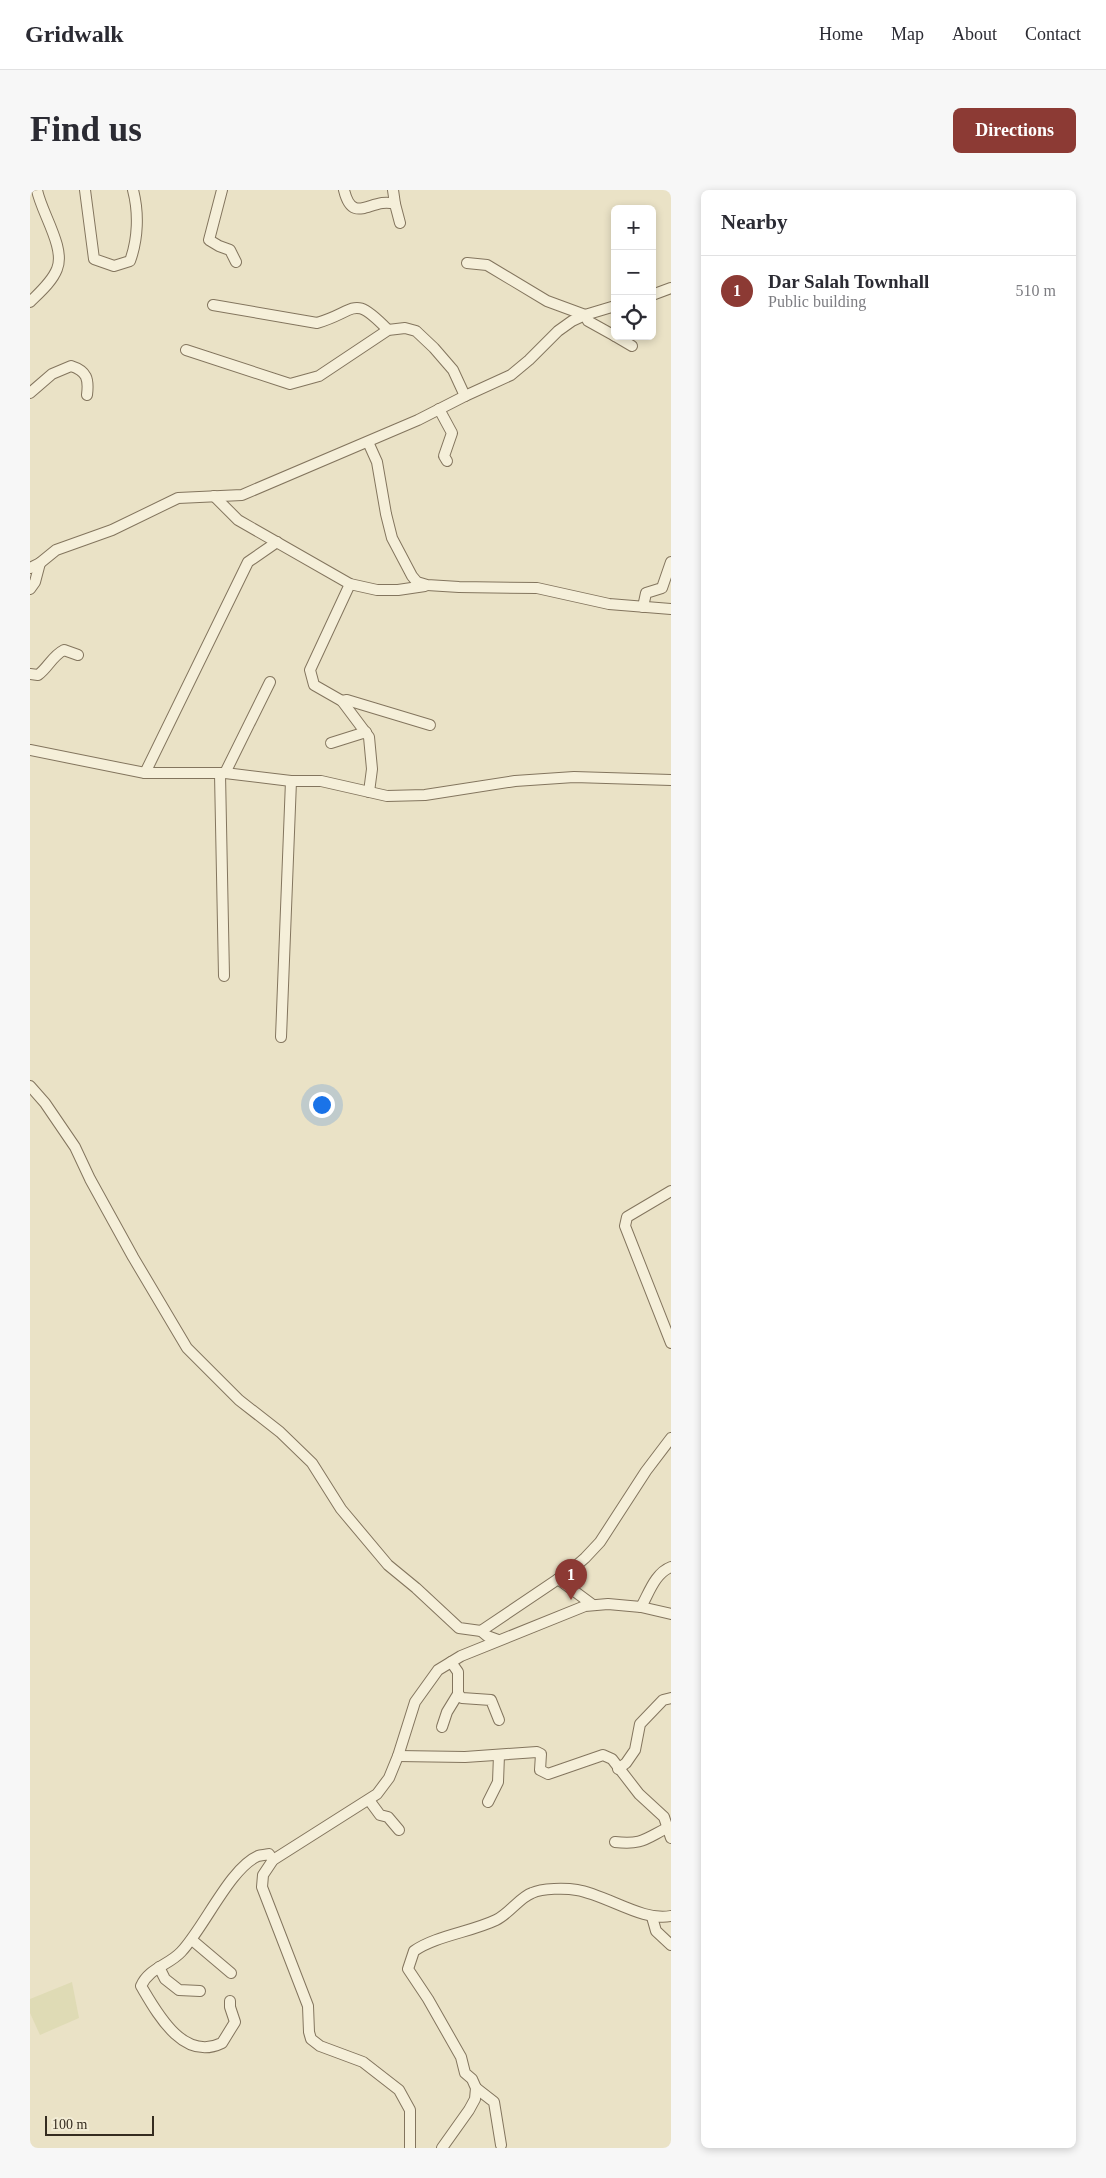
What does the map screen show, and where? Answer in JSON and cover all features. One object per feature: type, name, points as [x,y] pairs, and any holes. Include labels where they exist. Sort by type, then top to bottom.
[{"type":"street","points":[[30,302],[47,284],[58,268],[59,253],[37,190]]},
{"type":"street","points":[[85,190],[94,258],[114,266],[130,261],[134,251],[138,208],[133,190]]},
{"type":"street","points":[[222,190],[209,240],[218,246],[230,250],[236,262]]},
{"type":"street","points":[[344,190],[350,207],[359,209],[383,202],[395,204]]},
{"type":"street","points":[[393,190],[400,223]]},
{"type":"street","points":[[467,263],[487,265],[547,301],[585,315],[588,321],[611,334]]},
{"type":"street","points":[[656,294],[671,288]]},
{"type":"street","points":[[213,305],[317,322],[328,320],[349,308],[359,306],[370,312],[388,330]]},
{"type":"street","points":[[30,568],[40,563],[56,550],[112,530],[178,498],[242,495],[368,442],[510,375],[529,360],[558,331],[585,315],[611,307]]},
{"type":"street","points":[[186,350],[290,384],[320,376],[388,330],[405,328],[416,331],[453,370],[465,396]]},
{"type":"street","points":[[622,340],[632,346]]},
{"type":"street","points":[[30,393],[52,374],[71,366],[79,368],[86,374],[89,380],[87,395]]},
{"type":"street","points":[[439,409],[452,433],[444,456],[447,462]]},
{"type":"street","points":[[368,442],[377,462],[392,538],[412,576],[417,582],[427,585]]},
{"type":"street","points":[[238,520],[237,503],[242,495]]},
{"type":"street","points":[[214,496],[238,520],[350,584],[377,590],[427,585],[531,588],[609,604],[671,609]]},
{"type":"street","points":[[145,773],[248,562],[276,542]]},
{"type":"street","points":[[643,607],[646,593],[662,588],[671,562]]},
{"type":"street","points":[[30,589],[35,582],[40,563]]},
{"type":"street","points":[[350,584],[310,670],[314,685],[342,702],[369,737],[372,769],[369,792]]},
{"type":"street","points":[[30,674],[38,676],[44,671],[50,660],[64,650],[78,655]]},
{"type":"street","points":[[224,976],[223,773],[270,682]]},
{"type":"street","points":[[342,702],[347,700],[430,725]]},
{"type":"street","points":[[331,743],[366,732]]},
{"type":"street","points":[[30,750],[145,773],[223,773],[321,781],[387,796],[425,795],[515,781],[574,777],[671,780]]},
{"type":"street","points":[[281,1037],[291,780]]},
{"type":"street","points":[[30,1086],[46,1103],[75,1147],[132,1256],[187,1348],[239,1400],[280,1432],[312,1464],[341,1509],[388,1565],[459,1628],[481,1631],[487,1636],[498,1640]]},
{"type":"street","points":[[671,1191],[627,1217],[625,1226],[668,1323],[671,1343]]},
{"type":"street","points":[[481,1631],[558,1579],[585,1558],[600,1542],[646,1471],[671,1438]]},
{"type":"street","points":[[641,1607],[657,1577],[663,1570],[671,1567]]},
{"type":"street","points":[[558,1579],[593,1605]]},
{"type":"street","points":[[410,2148],[410,2110],[399,2090],[363,2062],[320,2046],[312,2039],[309,2032],[308,2006],[262,1887],[263,1875],[274,1860],[377,1794],[385,1783],[398,1756],[415,1702],[438,1670],[498,1640],[585,1606],[608,1604],[641,1607],[671,1614]]},
{"type":"street","points":[[442,1727],[447,1712],[458,1694],[458,1672],[451,1662]]},
{"type":"street","points":[[458,1694],[462,1698],[491,1700],[499,1720]]},
{"type":"street","points":[[618,1769],[626,1764],[635,1750],[640,1724],[663,1700],[671,1698]]},
{"type":"street","points":[[398,1756],[465,1757],[537,1752],[541,1754],[540,1770],[548,1774],[603,1756],[612,1759],[639,1794],[664,1817],[669,1827],[646,1841],[632,1844],[615,1842]]},
{"type":"street","points":[[488,1802],[498,1782],[499,1755]]},
{"type":"street","points":[[369,1800],[380,1815],[388,1817],[399,1830]]},
{"type":"street","points":[[230,2001],[235,2022],[222,2043],[207,2047],[196,2046],[179,2037],[163,2024],[141,1986],[148,1975],[179,1954],[192,1940],[238,1871],[257,1856],[269,1854],[274,1860]]},
{"type":"street","points":[[500,2144],[494,2102],[476,2088],[472,2079],[465,2073],[461,2057],[428,1999],[408,1969],[414,1951],[432,1942],[496,1920],[509,1913],[532,1893],[566,1889],[579,1890],[652,1918],[671,1916]]},
{"type":"street","points":[[652,1918],[656,1931],[671,1944]]},
{"type":"street","points":[[192,1940],[230,1973]]},
{"type":"street","points":[[159,1967],[165,1979],[179,1990],[200,1991]]},
{"type":"street","points":[[442,2148],[469,2110],[476,2088]]},
{"type":"shaded area","points":[[72,1982],[79,2018],[40,2035],[30,2013],[30,1999]]},
{"type":"place","name":"Dar Salah Townhall","points":[[571,1600]]}]
